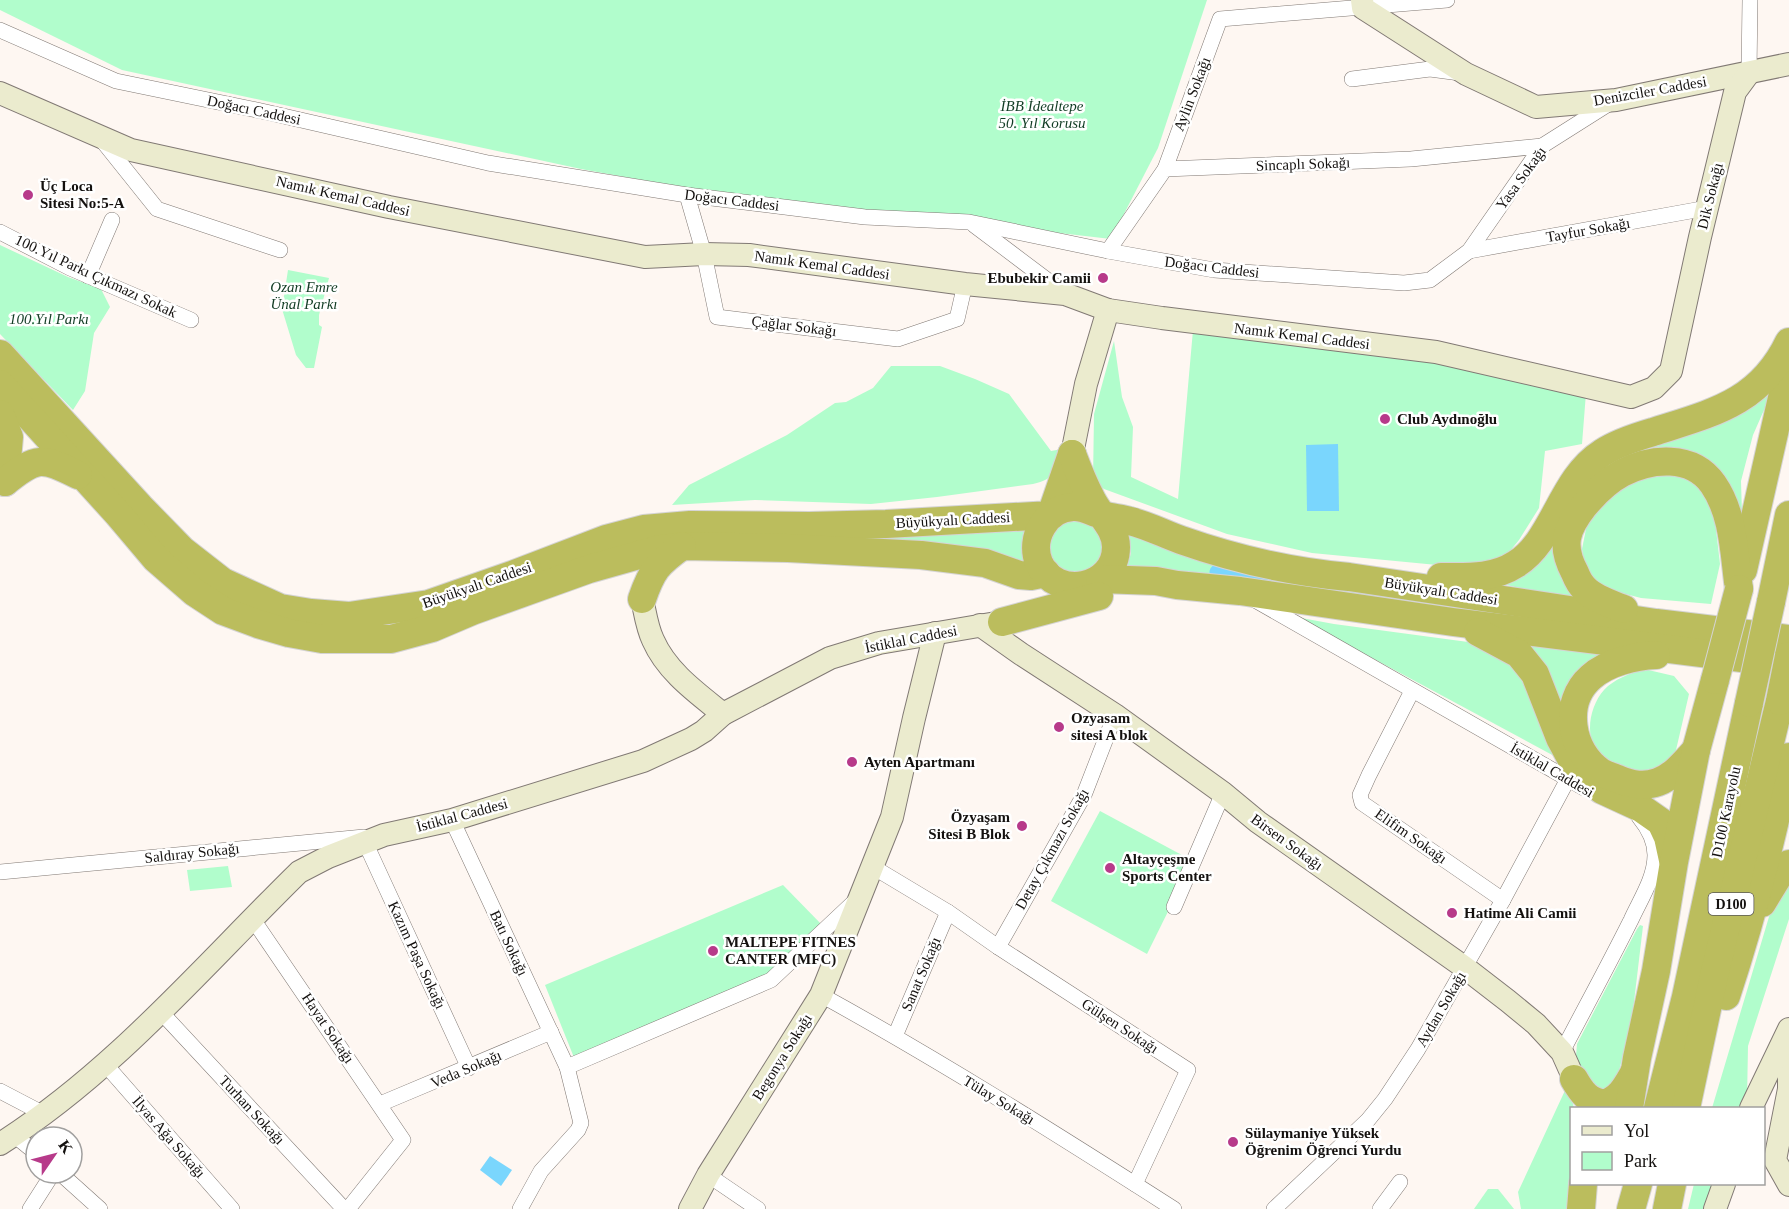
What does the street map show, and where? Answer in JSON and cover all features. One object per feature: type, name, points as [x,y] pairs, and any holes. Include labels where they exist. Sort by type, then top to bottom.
[{"type":"highway","points":[[1349,577],[1482,577],[1517,564],[1538,545],[1569,489],[1586,467],[1601,453],[1637,437],[1712,413],[1737,401],[1756,386],[1781,358],[1789,342]]},
{"type":"highway","name":"Büyükyalı Caddesi","points":[[0,354],[182,550],[223,582],[280,608],[311,613],[348,616],[429,604],[606,539],[644,529],[690,525],[886,524],[1052,514],[1060,509],[1081,507],[1100,515],[1131,521],[1182,541],[1263,564],[1309,573],[1656,623],[1789,639]]},
{"type":"highway","points":[[1629,1107],[1696,750],[1739,589],[1789,367]]},
{"type":"highway","name":"Büyükyalı Caddesi","points":[[0,384],[156,559],[194,592],[223,611],[258,624],[322,639],[391,639],[432,628],[472,611],[589,569],[660,549],[682,546],[788,548],[921,555],[985,563],[1019,575],[1031,576],[1046,573]]},
{"type":"highway","points":[[0,414],[9,436],[3,490]]},
{"type":"highway","points":[[1072,454],[1084,485],[1100,515],[1109,524],[1116,547],[1109,570],[1100,579],[1082,587],[1062,585],[1046,573],[1036,554],[1038,532],[1052,514],[1072,454]]},
{"type":"highway","points":[[965,519],[1018,508],[1046,490],[1058,478],[1072,454]]},
{"type":"highway","points":[[1656,623],[1594,597],[1583,588],[1568,556],[1567,537],[1580,511],[1602,487],[1630,469],[1667,461],[1691,466],[1708,477],[1720,495],[1730,523],[1739,589]]},
{"type":"highway","points":[[3,490],[22,468],[34,462],[53,463],[87,480]]},
{"type":"highway","name":"D100 Karayolu","points":[[1658,1107],[1686,997],[1789,515]]},
{"type":"highway","points":[[642,599],[649,578],[660,562],[682,546]]},
{"type":"highway","points":[[589,569],[618,574],[633,585],[642,599]]},
{"type":"highway","points":[[991,623],[1046,573]]},
{"type":"highway","points":[[1100,579],[1156,581]]},
{"type":"highway","name":"Büyükyalı Caddesi","points":[[1156,581],[1453,622],[1789,664]]},
{"type":"highway","name":"İstiklal Caddesi","points":[[991,623],[1156,581]]},
{"type":"highway","points":[[1453,622],[1488,636],[1519,654],[1535,674],[1560,738],[1584,777],[1602,790],[1641,808],[1661,822],[1668,837],[1674,862]]},
{"type":"highway","points":[[1696,653],[1629,660],[1612,664],[1592,676],[1580,691],[1573,707],[1573,727],[1579,744],[1589,759],[1601,771],[1629,784],[1645,785],[1661,781],[1679,770],[1696,750]]},
{"type":"highway","name":"D100 Karayolu","points":[[1687,1107],[1714,976],[1789,656]]},
{"type":"highway","points":[[1687,1107],[1740,954],[1778,811],[1789,757]]},
{"type":"highway","points":[[1740,954],[1764,899],[1789,864]]},
{"type":"highway","points":[[1574,1079],[1583,1094],[1604,1104],[1621,1095],[1634,1073]]},
{"type":"highway","points":[[1574,1079],[1579,1107]]},
{"type":"highway","points":[[1581,1209],[1583,1185]]},
{"type":"highway","points":[[1622,1185],[1623,1209]]},
{"type":"highway","points":[[1631,1209],[1638,1185]]},
{"type":"highway","points":[[1667,1209],[1672,1185]]},
{"type":"street","points":[[1363,4],[1447,0]]},
{"type":"street","points":[[1749,72],[1750,0]]},
{"type":"street","name":"Aylin Sokağı","points":[[1164,169],[1220,20],[1363,4]]},
{"type":"street","name":"Denizciler Caddesi","points":[[1363,4],[1466,74],[1536,107],[1616,100],[1789,64]]},
{"type":"street","name":"Doğacı Caddesi","points":[[0,30],[116,81],[488,162],[687,195],[865,217],[969,222],[1214,270],[1404,283],[1430,280],[1469,250]]},
{"type":"street","points":[[1352,79],[1430,69],[1466,74]]},
{"type":"street","name":"Dik Sokağı","points":[[1654,388],[1671,371],[1735,92],[1749,72]]},
{"type":"street","name":"Namık Kemal Caddesi","points":[[0,93],[130,150],[389,207],[645,257],[704,254],[749,255],[964,284],[1065,294],[1108,310],[1436,352],[1630,397],[1654,388]]},
{"type":"street","name":"Yasa Sokağı","points":[[1469,250],[1542,146],[1616,100]]},
{"type":"street","points":[[99,137],[157,209],[280,250]]},
{"type":"street","name":"Sincaplı Sokağı","points":[[1164,169],[1411,159],[1542,146]]},
{"type":"street","points":[[1108,251],[1164,169]]},
{"type":"street","name":"Çağlar Sokağı","points":[[687,195],[704,254],[717,317],[898,339],[957,319],[964,284]]},
{"type":"street","name":"Tayfur Sokağı","points":[[1469,250],[1707,208]]},
{"type":"street","points":[[88,276],[112,219]]},
{"type":"street","points":[[969,222],[1065,294]]},
{"type":"street","name":"100.Yıl Parkı Çıkmazı Sokak","points":[[0,232],[88,276],[191,320]]},
{"type":"street","points":[[1072,454],[1086,384],[1108,310]]},
{"type":"street","name":"İstiklal Caddesi","points":[[1240,591],[1412,691],[1640,817],[1650,831],[1655,856],[1650,881],[1562,1052]]},
{"type":"street","points":[[642,599],[652,639],[664,661],[681,679],[723,714]]},
{"type":"street","name":"İstiklal Caddesi","points":[[7,1140],[44,1114],[105,1064],[299,872],[374,839],[452,820],[643,760],[691,739],[723,714],[830,658],[879,643],[991,623]]},
{"type":"street","name":"Birsen Sokağı","points":[[991,623],[1022,654],[1115,715],[1223,793],[1258,822],[1464,967],[1522,1012],[1562,1052],[1574,1079]]},
{"type":"street","name":"Begonya Sokağı","points":[[690,1209],[708,1175],[820,995],[892,817],[935,633]]},
{"type":"street","name":"Elifim Sokağı","points":[[1412,691],[1360,795],[1362,802],[1503,900]]},
{"type":"street","name":"Detay Çıkmazı Sokağı","points":[[998,946],[1084,795],[1115,715]]},
{"type":"street","name":"Aydan Sokağı","points":[[1274,1209],[1368,1120],[1385,1099],[1418,1049],[1503,900],[1568,779]]},
{"type":"street","points":[[1174,907],[1223,793]]},
{"type":"street","name":"Batı Sokağı","points":[[452,820],[567,1067],[580,1127],[541,1171],[520,1209]]},
{"type":"street","name":"Saldıray Sokağı","points":[[0,872],[374,839]]},
{"type":"street","name":"Kazım Paşa Sokağı","points":[[374,839],[469,1068]]},
{"type":"street","name":"Gülşen Sokağı","points":[[873,867],[948,912],[1188,1070],[1134,1184]]},
{"type":"street","name":"Begonya Sokağı","points":[[567,1067],[771,980],[859,898]]},
{"type":"street","name":"Sanat Sokağı","points":[[895,1036],[948,912]]},
{"type":"street","name":"Hayat Sokağı","points":[[252,918],[403,1140],[348,1209]]},
{"type":"street","name":"Tülay Sokağı","points":[[820,995],[895,1036],[1174,1209]]},
{"type":"street","name":"Turhan Sokağı","points":[[160,1011],[344,1209]]},
{"type":"street","name":"Veda Sokağı","points":[[380,1104],[551,1032]]},
{"type":"street","points":[[1751,1107],[1785,1038]]},
{"type":"street","points":[[1785,1038],[1789,1066],[1788,1089],[1775,1160],[1789,1185]]},
{"type":"street","name":"İlyas Ağa Sokağı","points":[[105,1064],[232,1209]]},
{"type":"street","points":[[0,1091],[44,1114]]},
{"type":"street","points":[[7,1140],[24,1148]]},
{"type":"street","points":[[708,1175],[758,1209]]},
{"type":"street","points":[[1380,1209],[1400,1182]]},
{"type":"street","points":[[30,1209],[45,1185]]},
{"type":"street","points":[[73,1185],[99,1209]]},
{"type":"street","points":[[1716,1209],[1724,1185]]},
{"type":"green space","name":"İBB İdealtepe 50. Yıl Korusu","points":[[0,0],[1207,0],[1158,148],[1111,239],[707,192],[581,169],[122,70],[0,10]]},
{"type":"green space","name":"100.Yıl Parkı","points":[[0,245],[68,277],[101,289],[110,307],[94,333],[85,391],[73,410],[0,334]]},
{"type":"green space","name":"Ozan Emre Ünal Parkı","points":[[288,270],[329,278],[319,315],[319,325],[322,327],[314,368],[306,368],[296,355],[282,309]]},
{"type":"green space","name":"Club Aydınoğlu","points":[[1193,330],[1436,357],[1586,393],[1582,444],[1545,451],[1539,508],[1510,551],[1489,563],[1458,567],[1312,553],[1227,534],[1104,489],[1093,481],[1094,414],[1114,341],[1122,397],[1133,427],[1131,477],[1178,499]]},
{"type":"green space","points":[[891,366],[940,366],[1009,394],[1051,451],[1062,449],[1054,472],[1046,479],[1033,484],[871,504],[755,500],[672,505],[689,485],[787,435],[835,403],[846,402],[873,388]]},
{"type":"green space","points":[[1771,394],[1753,435],[1741,481],[1742,514],[1690,451],[1642,449],[1735,417]]},
{"type":"green space","points":[[1681,469],[1703,489],[1715,521],[1720,564],[1711,604],[1641,598],[1606,589],[1586,573],[1582,549],[1587,524],[1629,474]]},
{"type":"green space","points":[[1084,519],[1100,530],[1103,557],[1084,575],[1058,569],[1048,553],[1051,533],[1065,520]]},
{"type":"green space","points":[[1040,521],[1033,572],[871,541],[872,535]]},
{"type":"green space","points":[[1124,526],[1295,581],[1298,586],[1126,571],[1131,553]]},
{"type":"green space","points":[[1559,532],[1584,604],[1503,584]]},
{"type":"green space","points":[[1296,617],[1483,644],[1522,667],[1556,757]]},
{"type":"green space","points":[[1518,642],[1613,656],[1571,726]]},
{"type":"green space","points":[[1644,669],[1674,676],[1689,694],[1673,763],[1640,775],[1606,761],[1594,746],[1590,727],[1594,707],[1604,690],[1618,680]]},
{"type":"green space","points":[[1100,811],[1193,861],[1147,954],[1051,901]]},
{"type":"green space","points":[[228,866],[232,887],[190,891],[187,870]]},
{"type":"green space","points":[[1789,874],[1789,919],[1748,1046],[1747,1100],[1744,1107],[1712,1107],[1774,900]]},
{"type":"green space","name":"MALTEPE FITNES CANTER (MFC)","points":[[783,885],[824,927],[772,977],[575,1060],[545,985]]},
{"type":"green space","points":[[1640,925],[1643,926],[1632,1019],[1616,1083],[1603,1091],[1587,1083],[1576,1056],[1577,1044]]},
{"type":"green space","points":[[1568,1084],[1574,1107],[1570,1107],[1572,1209],[1521,1209],[1518,1192]]},
{"type":"green space","points":[[1694,1185],[1716,1185],[1707,1209],[1688,1209]]},
{"type":"green space","points":[[1488,1189],[1498,1189],[1514,1209],[1474,1209]]},
{"type":"water","points":[[1338,444],[1339,511],[1307,511],[1306,445]]},
{"type":"water","points":[[490,1156],[512,1170],[501,1186],[480,1170]]},
{"type":"waterway","points":[[1217,572],[1399,600]]},
{"type":"place","name":"Üç Loca Sitesi No:5-A","points":[[28,195]]},
{"type":"place","name":"Ebubekir Camii","points":[[1103,278]]},
{"type":"place","name":"Club Aydınoğlu","points":[[1385,419]]},
{"type":"place","name":"Ozyasam sitesi A blok","points":[[1059,727]]},
{"type":"place","name":"Ayten Apartmanı","points":[[852,762]]},
{"type":"place","name":"Özyaşam Sitesi B Blok","points":[[1022,826]]},
{"type":"place","name":"Altayçeşme Sports Center","points":[[1110,868]]},
{"type":"place","name":"Hatime Ali Camii","points":[[1452,913]]},
{"type":"place","name":"MALTEPE FITNES CANTER (MFC)","points":[[713,951]]},
{"type":"place","name":"Sülaymaniye Yüksek Öğrenim Öğrenci Yurdu","points":[[1233,1142]]}]
